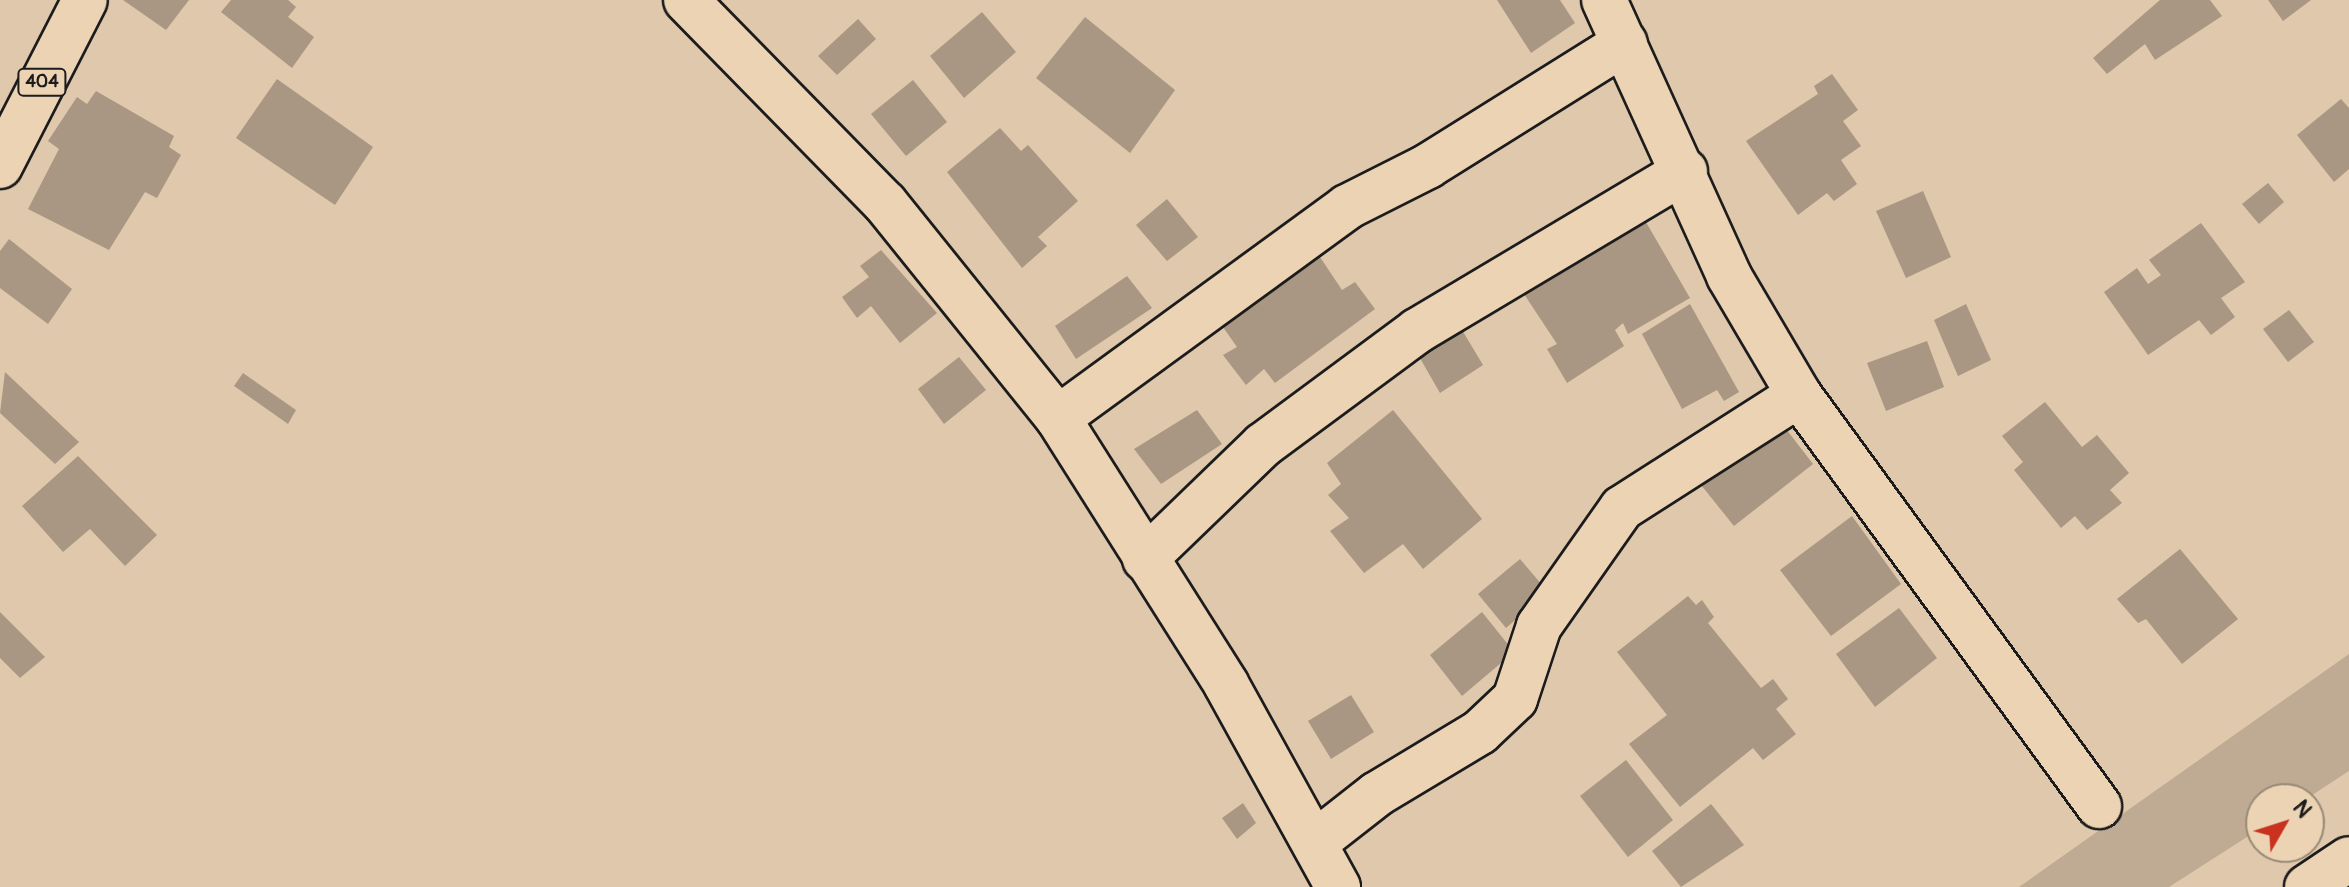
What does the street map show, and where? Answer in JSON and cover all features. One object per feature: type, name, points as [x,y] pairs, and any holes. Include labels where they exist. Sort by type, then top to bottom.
[{"type":"main road","name":"404","points":[[0,166],[85,0]]},
{"type":"main road","points":[[1604,0],[1685,171],[1729,276],[1799,395],[2099,806]]},
{"type":"main road","points":[[689,1],[885,203],[1058,418],[1317,841],[1338,887]]},
{"type":"main road","points":[[1058,418],[1347,207],[1428,166],[1625,43]]},
{"type":"main road","points":[[1145,559],[1263,445],[1417,331],[1685,171]]},
{"type":"main road","points":[[1317,841],[1377,794],[1480,732],[1515,699],[1539,626],[1622,508],[1799,395]]},
{"type":"main road","points":[[2307,887],[2349,859]]},
{"type":"shaded area","points":[[2349,654],[2349,771],[2325,787],[2325,783],[2245,783],[2245,838],[2169,887],[2019,887]]},
{"type":"building","points":[[123,0],[189,0],[166,30]]},
{"type":"building","points":[[231,0],[288,0],[296,7],[288,17],[314,37],[292,68],[221,12]]},
{"type":"building","points":[[1497,0],[1560,0],[1575,23],[1531,53]]},
{"type":"building","points":[[2160,0],[2210,0],[2222,16],[2155,60],[2145,44],[2107,74],[2093,58]]},
{"type":"building","points":[[2268,0],[2311,0],[2283,21]]},
{"type":"building","points":[[982,12],[1016,52],[964,98],[930,56]]},
{"type":"building","points":[[1085,17],[1175,90],[1130,153],[1036,78]]},
{"type":"building","points":[[858,19],[876,39],[837,75],[818,56]]},
{"type":"building","points":[[1832,74],[1858,110],[1843,121],[1861,146],[1841,160],[1857,184],[1834,201],[1827,193],[1798,215],[1746,141],[1818,94],[1814,86]]},
{"type":"building","points":[[277,79],[373,147],[335,205],[236,138]]},
{"type":"building","points":[[913,80],[947,122],[906,156],[871,114]]},
{"type":"building","points":[[96,91],[174,136],[169,147],[181,155],[157,198],[145,192],[109,250],[28,209],[59,149],[48,141],[77,97],[87,104]]},
{"type":"building","points":[[2341,99],[2349,108],[2349,169],[2334,182],[2297,135]]},
{"type":"building","points":[[1000,128],[1021,151],[1028,145],[1078,201],[1038,237],[1047,246],[1022,268],[947,172]]},
{"type":"building","points":[[2268,183],[2284,202],[2259,224],[2242,204]]},
{"type":"building","points":[[1923,191],[1951,257],[1906,278],[1876,211]]},
{"type":"building","points":[[1167,199],[1198,237],[1167,261],[1136,225]]},
{"type":"building","points":[[1643,217],[1690,298],[1628,334],[1623,323],[1615,330],[1624,346],[1567,383],[1547,349],[1557,344],[1522,291],[1462,330],[1483,365],[1440,393],[1417,353]]},
{"type":"building","points":[[2201,223],[2245,282],[2221,298],[2235,317],[2211,335],[2199,320],[2148,355],[2104,292],[2137,268],[2148,284],[2161,275],[2149,260]]},
{"type":"building","points":[[9,239],[72,289],[48,324],[0,288],[0,251]]},
{"type":"building","points":[[1314,248],[1342,290],[1355,282],[1375,309],[1275,383],[1264,369],[1246,385],[1223,355],[1237,347],[1216,317]]},
{"type":"building","points":[[881,250],[937,313],[900,343],[871,306],[857,318],[842,297],[869,277],[860,266]]},
{"type":"building","points":[[1127,276],[1152,308],[1076,359],[1055,326]]},
{"type":"building","points":[[1690,304],[1739,392],[1724,401],[1717,390],[1682,409],[1642,334]]},
{"type":"building","points":[[1966,304],[1991,360],[1958,376],[1934,320]]},
{"type":"building","points":[[2289,310],[2314,342],[2288,362],[2263,329]]},
{"type":"building","points":[[1927,341],[1944,387],[1886,411],[1867,363]]},
{"type":"building","points":[[959,357],[986,390],[944,424],[918,389]]},
{"type":"building","points":[[5,372],[79,442],[55,464],[0,413]]},
{"type":"building","points":[[243,373],[296,410],[288,424],[234,386]]},
{"type":"building","points":[[2045,402],[2082,447],[2097,435],[2129,473],[2110,490],[2122,503],[2087,530],[2075,516],[2061,528],[2014,470],[2023,462],[2002,436]]},
{"type":"building","points":[[1197,410],[1222,444],[1161,484],[1134,449]]},
{"type":"building","points":[[1393,410],[1482,519],[1423,569],[1403,544],[1364,573],[1330,531],[1349,518],[1328,495],[1341,484],[1327,463]]},
{"type":"building","points":[[1773,412],[1813,464],[1734,526],[1693,475]]},
{"type":"building","points":[[78,456],[157,535],[125,566],[90,529],[63,552],[22,506]]},
{"type":"building","points":[[1852,516],[1901,584],[1831,636],[1780,570]]},
{"type":"building","points":[[2180,549],[2238,619],[2182,664],[2146,619],[2138,623],[2117,599]]},
{"type":"building","points":[[1520,559],[1548,592],[1506,628],[1478,594]]},
{"type":"building","points":[[1688,596],[1696,605],[1702,600],[1714,617],[1708,623],[1761,688],[1773,679],[1788,699],[1776,709],[1796,734],[1763,760],[1753,748],[1680,807],[1629,744],[1667,715],[1617,652]]},
{"type":"building","points":[[1899,608],[1937,658],[1875,707],[1836,654]]},
{"type":"building","points":[[0,612],[45,657],[20,678],[0,658]]},
{"type":"building","points":[[1482,612],[1514,652],[1462,696],[1430,655]]},
{"type":"building","points":[[1351,695],[1374,732],[1331,759],[1308,721]]},
{"type":"building","points":[[1626,760],[1673,820],[1628,857],[1580,796]]},
{"type":"building","points":[[1243,803],[1256,823],[1237,839],[1222,818]]},
{"type":"building","points":[[1711,804],[1744,845],[1681,887],[1652,851]]}]
